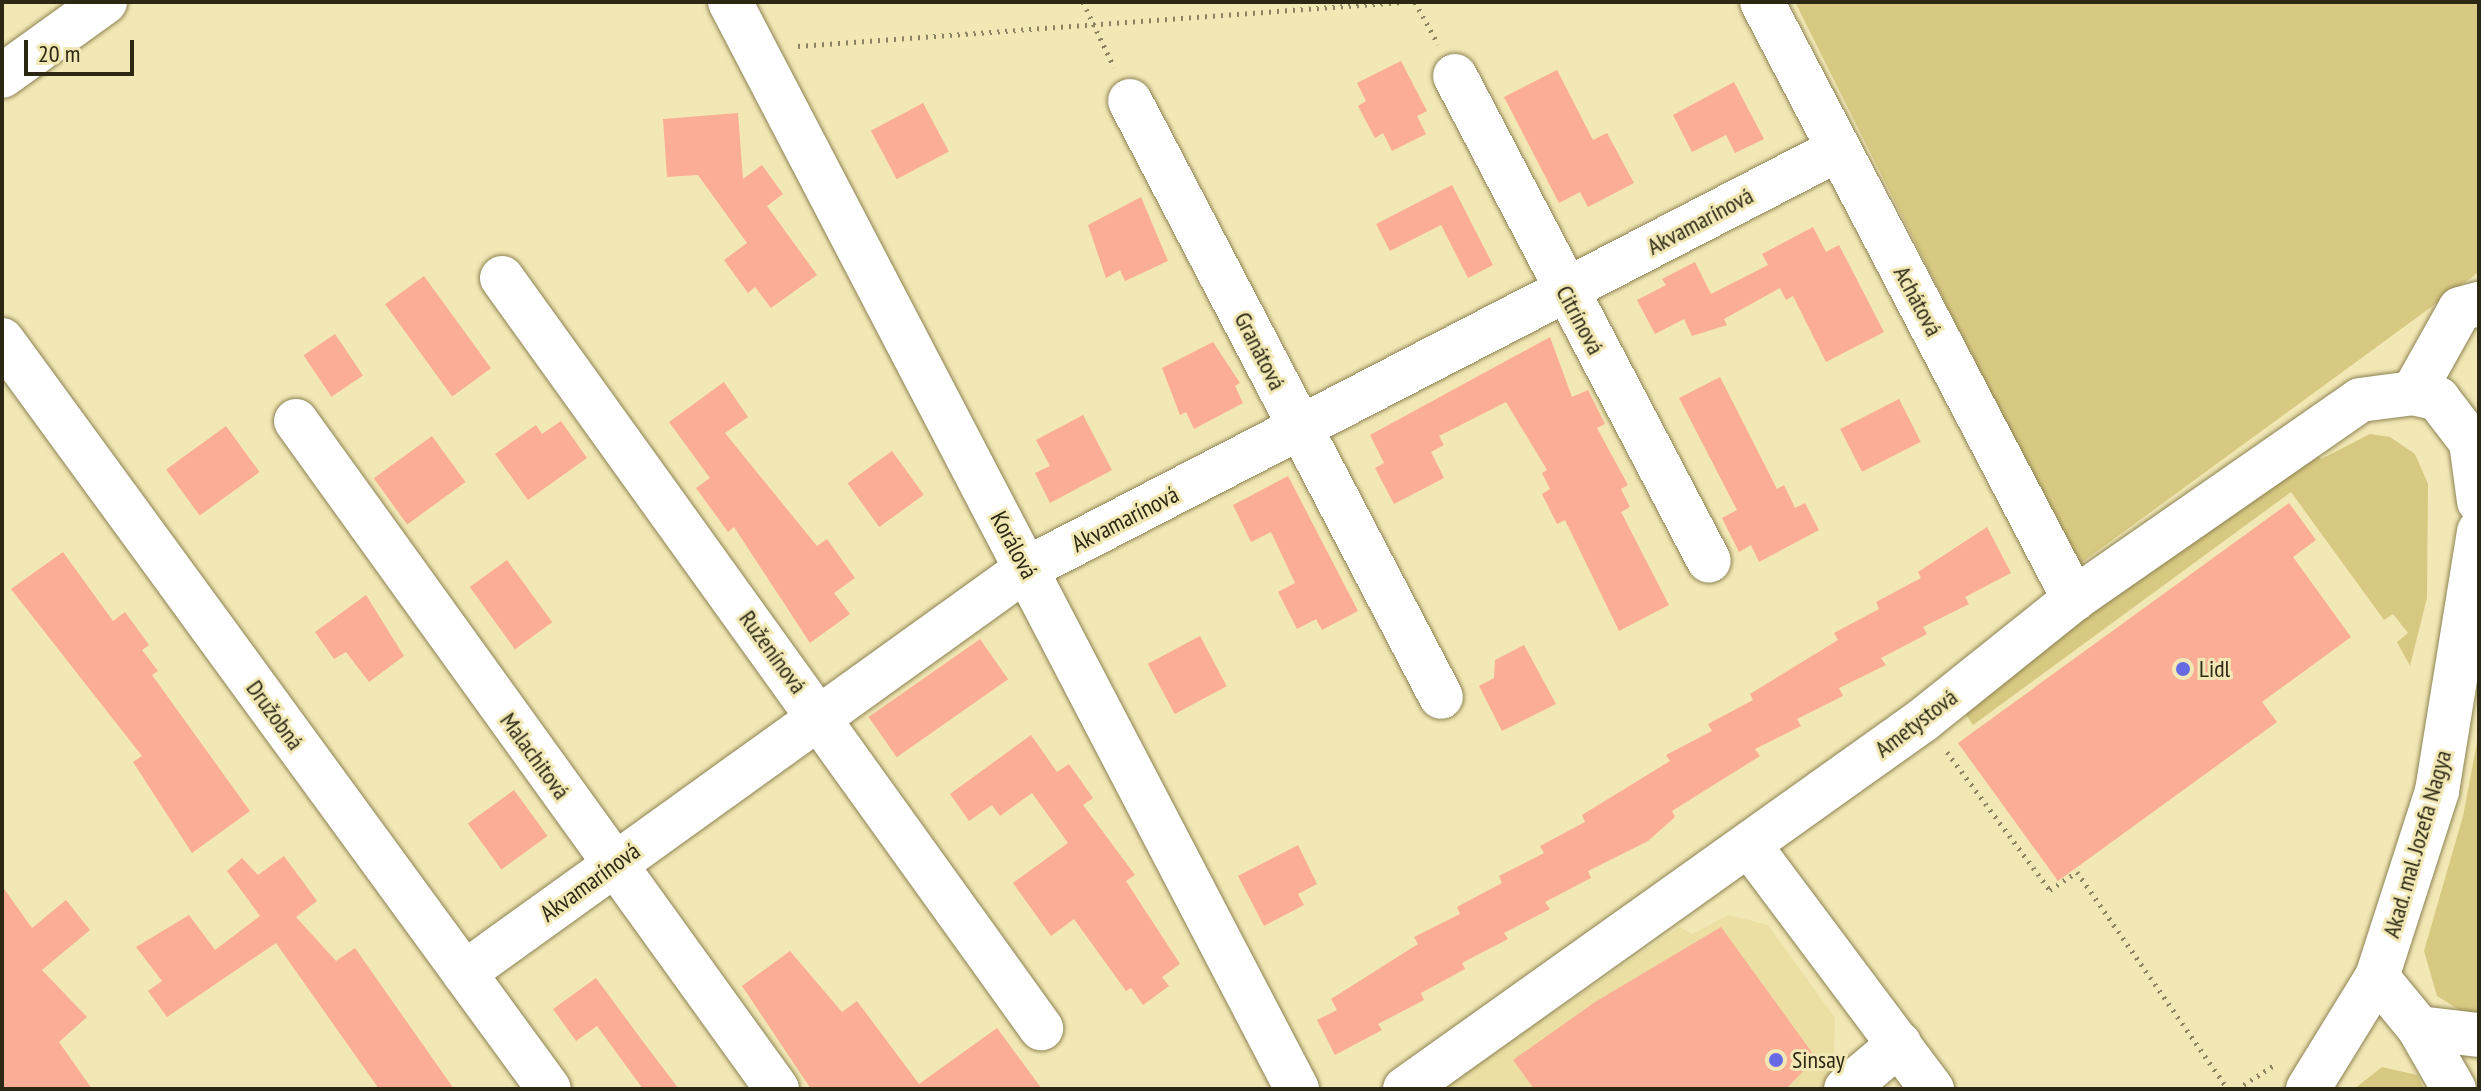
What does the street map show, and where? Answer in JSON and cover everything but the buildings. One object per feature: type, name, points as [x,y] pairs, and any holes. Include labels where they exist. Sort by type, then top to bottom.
[{"type":"street","name":"Korálová","points":[[730,2],[1297,1089]]},
{"type":"street","name":"Achátová","points":[[1762,2],[2074,599]]},
{"type":"street","points":[[2,76],[91,6]]},
{"type":"street","name":"Citrínová","points":[[1455,76],[1709,561]]},
{"type":"street","name":"Granátová","points":[[1130,101],[1441,697]]},
{"type":"street","name":"Akvamarínová","points":[[464,973],[1026,569],[1301,431],[1839,149]]},
{"type":"street","name":"Ruženínová","points":[[502,278],[1041,1028]]},
{"type":"street","points":[[2479,304],[2460,309],[2426,396],[2471,442],[2479,501]]},
{"type":"street","name":"Družobná","points":[[2,340],[549,1089]]},
{"type":"street","name":"Ametystová","points":[[1405,1089],[1923,720],[2074,599],[2360,400],[2426,396]]},
{"type":"street","name":"Malachitová","points":[[296,421],[777,1089]]},
{"type":"street","name":"Akad. mal. Jozefa Nagya","points":[[2298,1073],[2377,977],[2469,686],[2479,531]]},
{"type":"street","points":[[1750,846],[1932,1089]]},
{"type":"street","points":[[2377,977],[2419,1028],[2454,1089]]},
{"type":"street","points":[[2419,1028],[2479,1035]]},
{"type":"street","points":[[1846,1089],[1899,1044]]},
{"type":"path","points":[[1083,2],[1130,101]]},
{"type":"path","points":[[755,49],[1402,2]]},
{"type":"path","points":[[1940,741],[2050,890],[2077,872],[2228,1089]]},
{"type":"path","points":[[2237,1089],[2298,1073]]},
{"type":"shaded area","points":[[1795,2],[2479,2],[2479,272],[2077,566]]},
{"type":"shaded area","points":[[2370,434],[2390,437],[2415,454],[2428,484],[2427,598],[2410,666],[2397,642],[2408,633],[2393,614],[2384,620],[2291,492],[1973,725],[1965,713],[2062,633],[2314,451],[2321,459]]},
{"type":"shaded area","points":[[2479,732],[2479,1022],[2437,996],[2424,951],[2463,816]]},
{"type":"shaded area","points":[[1729,915],[1768,925],[1835,1018],[1834,1053],[1859,1089],[1439,1089],[1680,927],[1692,934]]},
{"type":"shaded area","points":[[2382,1067],[2417,1075],[2424,1089],[2354,1089]]},
{"type":"place","name":"Lidl","points":[[2183,669]]},
{"type":"place","name":"Sinsay","points":[[1776,1060]]}]
